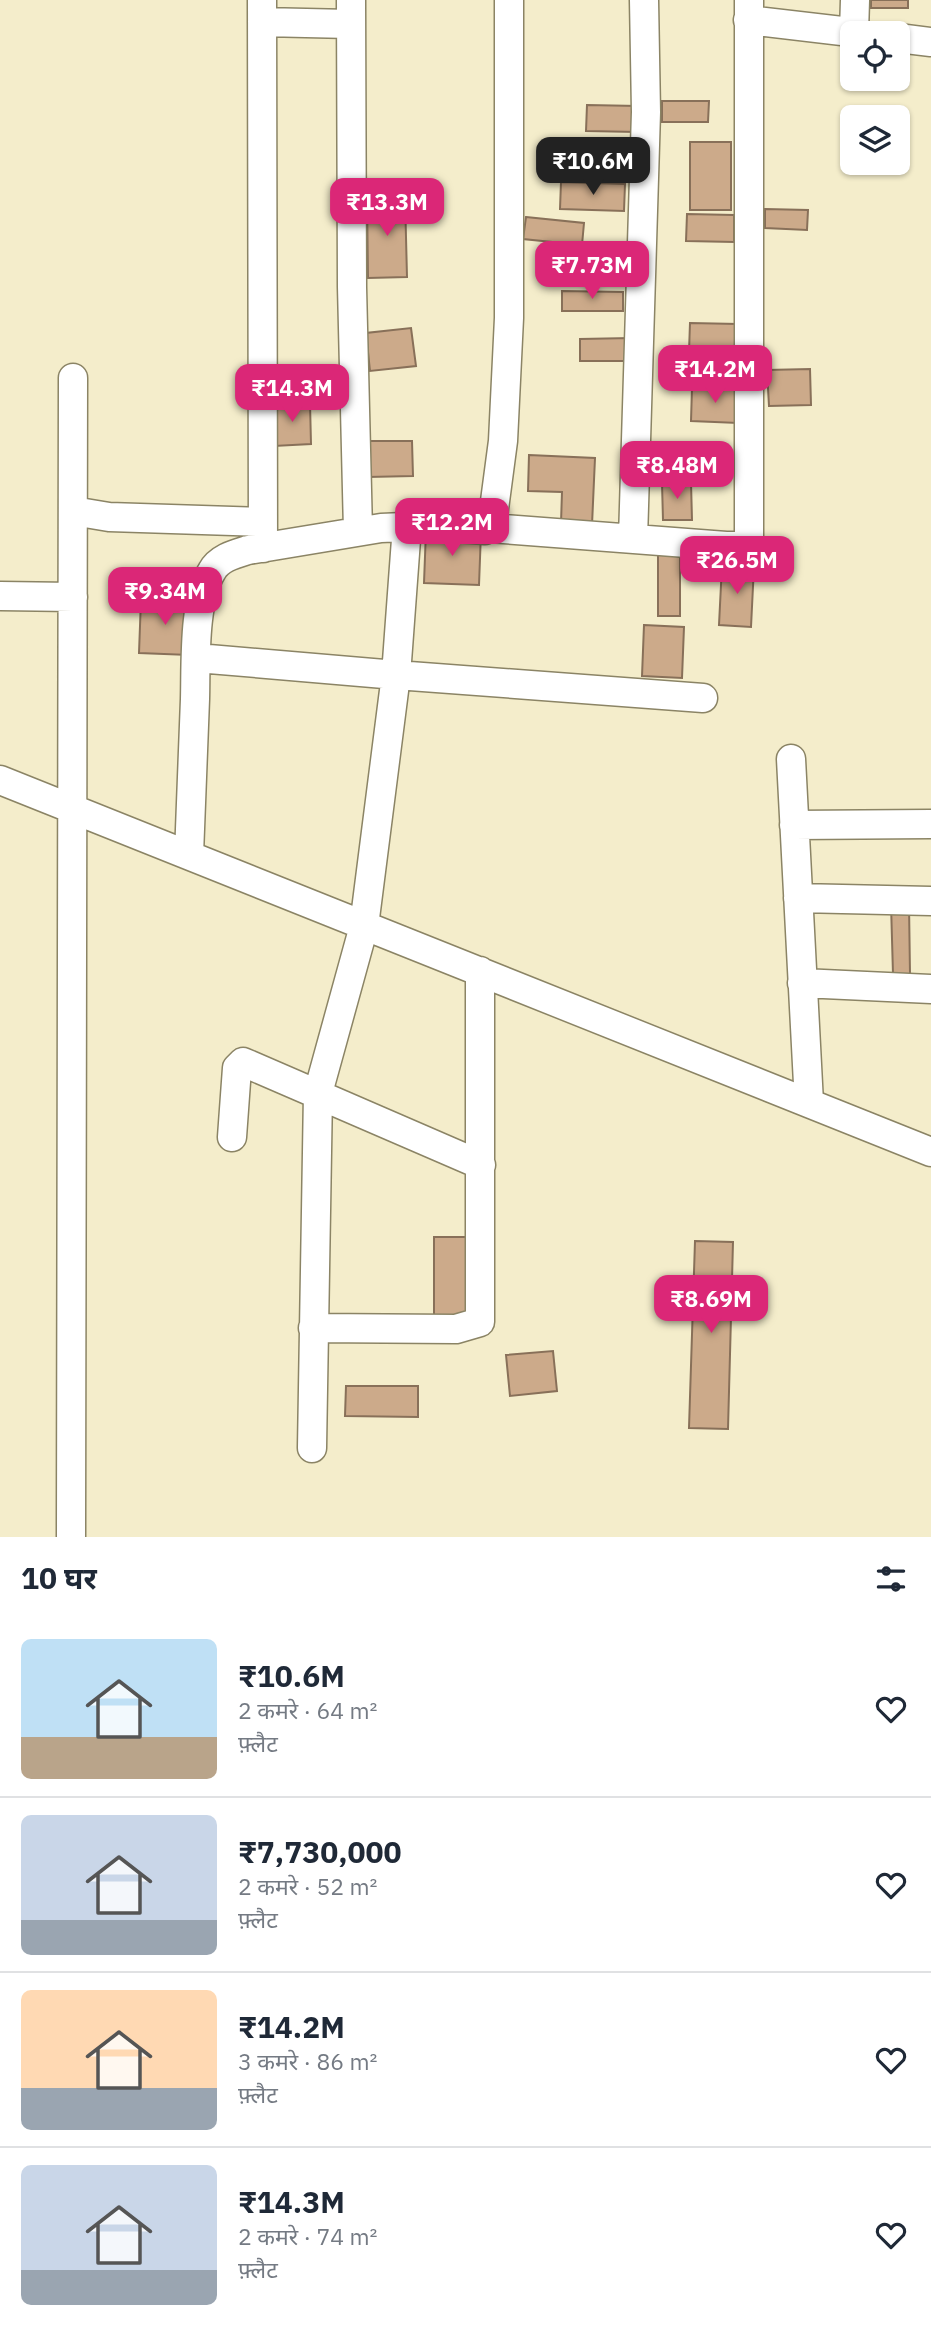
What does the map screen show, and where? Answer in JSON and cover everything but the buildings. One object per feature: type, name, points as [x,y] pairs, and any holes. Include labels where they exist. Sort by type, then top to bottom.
[{"type":"street","points":[[490,528],[496,510],[503,441],[509,318],[509,0]]},
{"type":"street","points":[[632,540],[646,112],[644,0]]},
{"type":"street","points":[[855,0],[856,21]]},
{"type":"street","points":[[73,511],[262,535],[407,526],[490,528],[735,546],[747,544],[750,540],[748,10],[840,30]]},
{"type":"street","points":[[262,535],[262,11],[351,12],[352,287],[358,531]]},
{"type":"street","points":[[910,39],[931,42]]},
{"type":"street","points":[[71,1537],[73,378]]},
{"type":"street","points":[[312,1448],[318,1093],[364,926],[396,675],[407,526]]},
{"type":"street","points":[[189,855],[202,599],[212,570],[262,535]]},
{"type":"street","points":[[0,596],[73,597]]},
{"type":"street","points":[[197,658],[703,698]]},
{"type":"street","points":[[791,759],[809,1103]]},
{"type":"street","points":[[0,780],[931,1152]]},
{"type":"street","points":[[794,825],[931,824]]},
{"type":"street","points":[[798,898],[931,901]]},
{"type":"street","points":[[313,1328],[456,1329],[480,1322],[480,971]]},
{"type":"street","points":[[802,983],[931,989]]},
{"type":"street","points":[[233,1137],[236,1073],[241,1062],[251,1064],[481,1165]]}]
